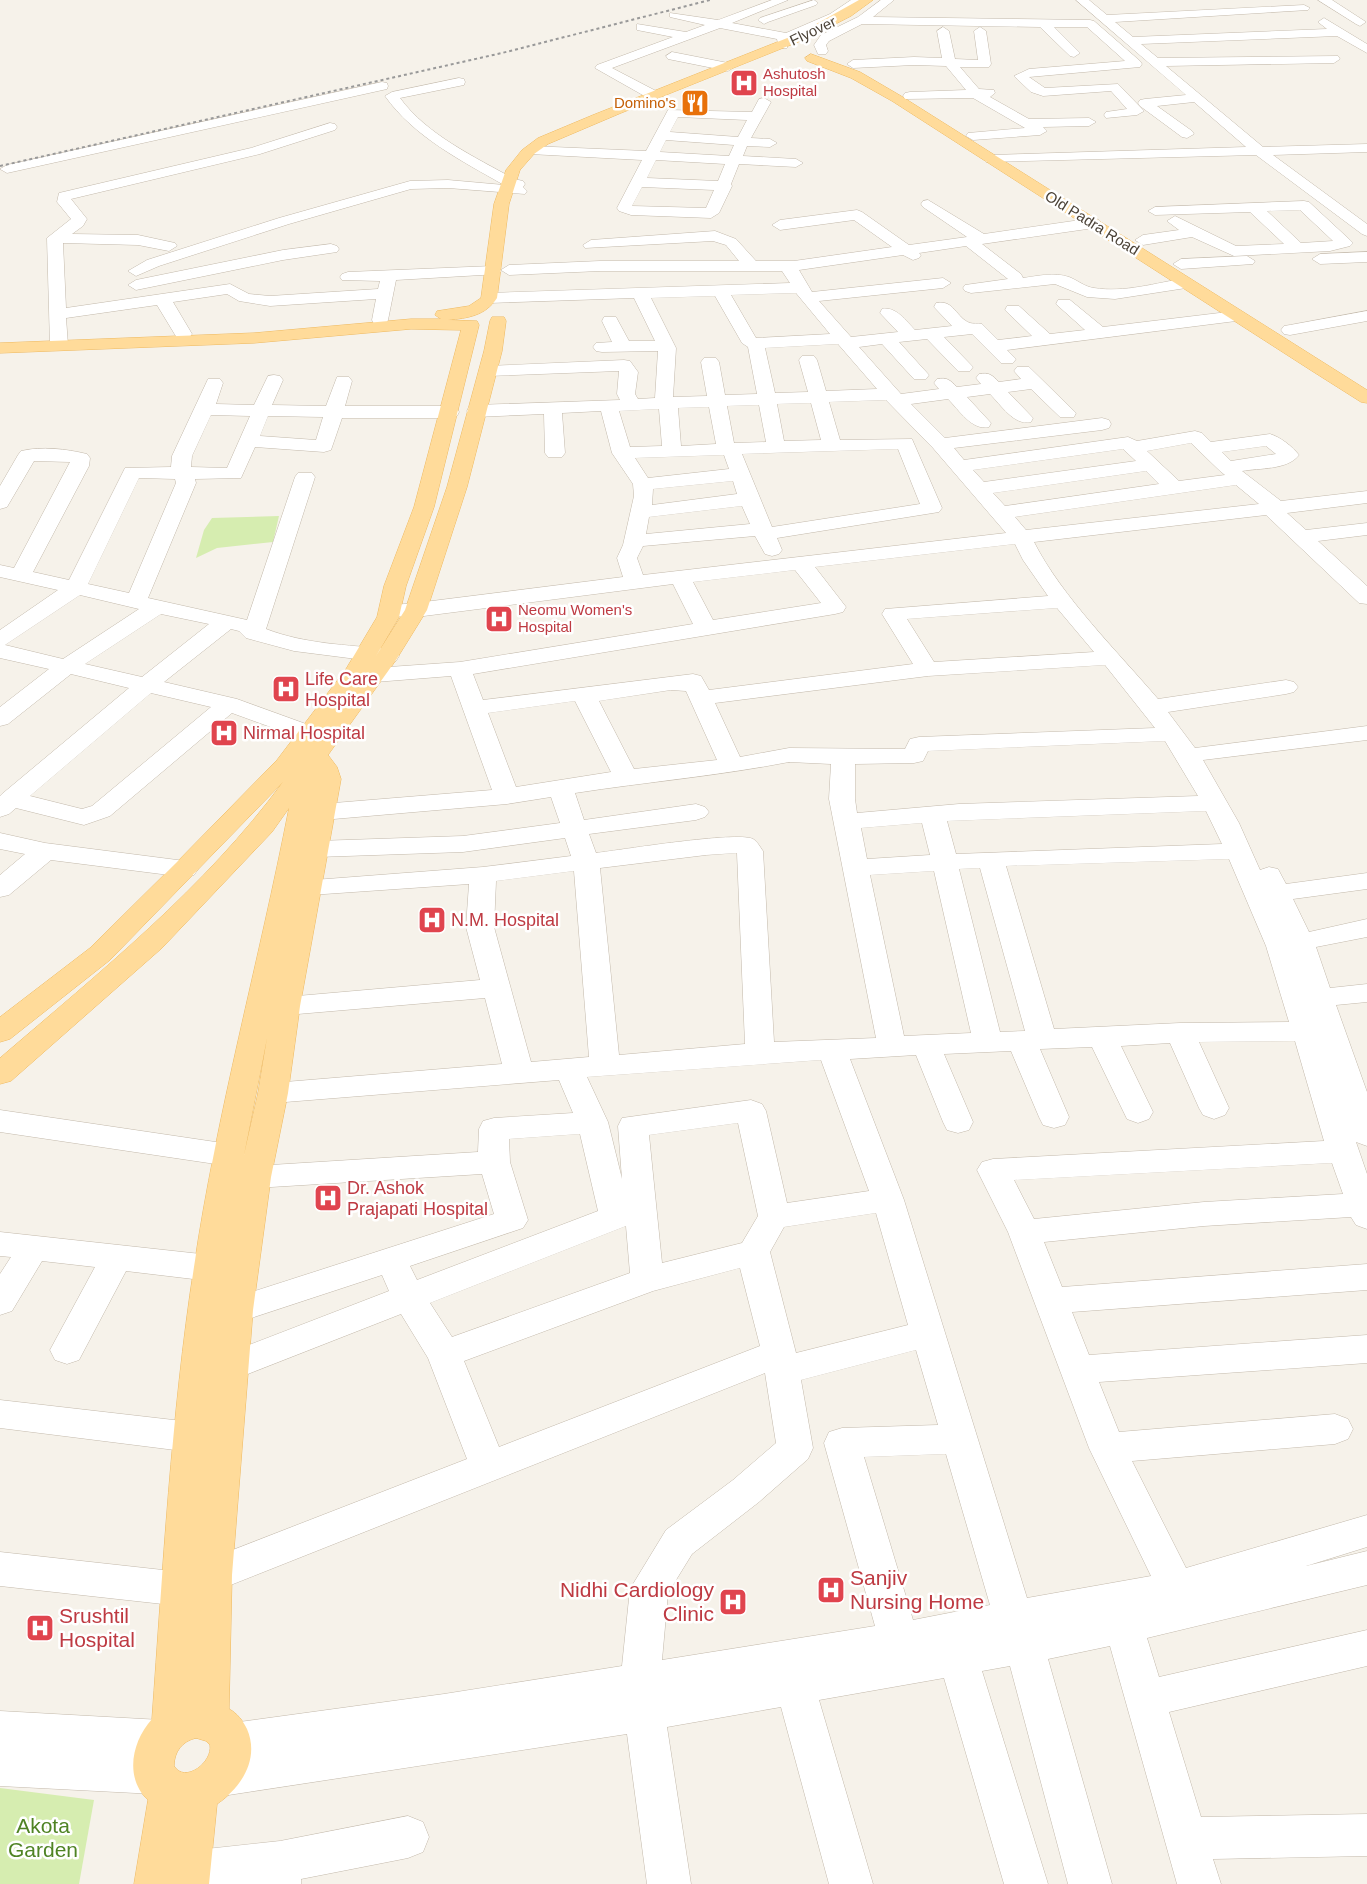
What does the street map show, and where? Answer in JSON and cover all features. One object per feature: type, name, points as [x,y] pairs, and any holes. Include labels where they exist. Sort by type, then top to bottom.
[{"type":"main road","name":"Flyover","points":[[801,49],[842,17],[868,0]]},
{"type":"main road","name":"Flyover","points":[[801,49],[853,18],[878,0]]},
{"type":"main road","points":[[0,1032],[100,954],[302,755],[416,610],[457,486],[488,371],[499,319],[492,271],[517,188],[520,159],[530,150],[558,135],[653,95],[760,54],[801,49]]},
{"type":"main road","points":[[537,164],[548,151],[570,138],[664,97],[801,49]]},
{"type":"main road","name":"Old Padra Road","points":[[801,49],[853,64],[910,96],[1181,264],[1238,308],[1367,398]]},
{"type":"main road","name":"Old Padra Road","points":[[801,49],[866,82],[1094,223],[1186,283],[1238,308]]},
{"type":"main road","points":[[376,661],[395,586],[424,507],[450,412],[472,318],[485,305],[497,298],[509,270],[511,253]]},
{"type":"main road","points":[[0,340],[59,342],[254,338],[472,318],[490,311],[499,319]]},
{"type":"main road","points":[[0,348],[59,342],[380,320],[472,318]]},
{"type":"main road","points":[[1273,320],[1307,340]]},
{"type":"main road","points":[[197,1582],[230,1367],[255,1177],[273,1093],[286,1006],[329,779],[325,765],[302,755]]},
{"type":"main road","points":[[0,1074],[152,942],[263,827],[302,755]]},
{"type":"main road","points":[[177,1880],[190,1758],[197,1582],[191,1437],[210,1268],[229,1155],[302,809],[304,776],[302,755]]},
{"type":"street","points":[[653,95],[620,76],[601,68],[782,0]]},
{"type":"street","points":[[801,49],[834,16],[859,0]]},
{"type":"street","points":[[674,15],[741,29],[801,49],[820,45],[825,38],[860,20],[888,0]]},
{"type":"street","points":[[1082,0],[1259,151],[1367,231]]},
{"type":"street","points":[[1324,0],[1364,23]]},
{"type":"street","points":[[724,36],[812,3]]},
{"type":"street","points":[[1174,11],[1231,6],[1297,4],[1367,49]]},
{"type":"street","points":[[1105,19],[1142,17],[1202,5],[1231,6],[1262,30],[1291,37],[1364,23]]},
{"type":"street","points":[[1260,5],[1312,59]]},
{"type":"street","points":[[1127,38],[1146,40],[1207,31],[1174,11]]},
{"type":"street","points":[[1174,11],[1182,36],[1207,61]]},
{"type":"street","points":[[1142,17],[1162,34]]},
{"type":"street","points":[[860,20],[1090,24],[1135,65],[1029,73],[1020,76],[1036,89],[1043,92],[1113,88]]},
{"type":"street","points":[[1043,23],[1079,53],[1056,54]]},
{"type":"street","points":[[641,26],[687,36]]},
{"type":"street","points":[[1246,36],[1262,30]]},
{"type":"street","points":[[943,31],[949,62],[976,94],[1040,131],[973,136]]},
{"type":"street","points":[[853,64],[949,62],[985,64],[980,32]]},
{"type":"street","points":[[1127,38],[1162,34],[1352,40]]},
{"type":"street","points":[[1246,36],[1274,60]]},
{"type":"street","points":[[1212,37],[1242,60]]},
{"type":"street","points":[[1146,40],[1172,62]]},
{"type":"street","points":[[634,43],[657,48]]},
{"type":"street","points":[[698,46],[668,58],[728,67]]},
{"type":"street","points":[[912,46],[914,62]]},
{"type":"street","points":[[1102,51],[1120,50]]},
{"type":"street","points":[[1155,62],[1334,59]]},
{"type":"street","points":[[620,76],[638,69]]},
{"type":"street","points":[[1092,69],[1137,110],[1135,112],[1111,115]]},
{"type":"street","points":[[372,76],[392,96],[398,107],[437,138],[517,188]]},
{"type":"street","points":[[392,96],[459,82]]},
{"type":"street","points":[[7,169],[382,86]]},
{"type":"street","points":[[910,96],[1001,93]]},
{"type":"street","points":[[1187,134],[1145,103],[1197,98]]},
{"type":"street","points":[[989,101],[1066,99]]},
{"type":"street","points":[[755,116],[717,108],[673,113],[624,208],[631,211],[711,214],[725,186],[743,140],[764,102]]},
{"type":"street","points":[[704,139],[717,108]]},
{"type":"street","points":[[1007,112],[1075,110]]},
{"type":"street","points":[[257,114],[278,126]]},
{"type":"street","points":[[225,121],[241,130]]},
{"type":"street","points":[[1026,123],[1089,122]]},
{"type":"street","points":[[55,238],[78,223],[80,219],[64,202],[64,196],[255,151],[330,127]]},
{"type":"street","points":[[661,136],[770,142]]},
{"type":"street","points":[[119,144],[136,153]]},
{"type":"street","points":[[991,159],[1367,148]]},
{"type":"street","points":[[530,150],[796,163]]},
{"type":"street","points":[[58,158],[75,167]]},
{"type":"street","points":[[666,212],[694,158]]},
{"type":"street","points":[[152,162],[169,171]]},
{"type":"street","points":[[92,176],[108,185]]},
{"type":"street","points":[[638,182],[725,186]]},
{"type":"street","points":[[136,271],[153,263],[284,221],[416,184],[517,188]]},
{"type":"street","points":[[928,204],[975,240],[1015,277]]},
{"type":"street","points":[[1156,211],[1304,205],[1345,243],[1240,251],[1228,249],[1175,220]]},
{"type":"street","points":[[1253,206],[1298,248]]},
{"type":"street","points":[[1197,209],[1240,251]]},
{"type":"street","points":[[793,236],[780,225],[858,215],[927,266]]},
{"type":"street","points":[[284,221],[312,233],[331,249],[344,265],[340,278],[390,274],[492,271]]},
{"type":"street","points":[[509,270],[600,266],[794,266],[1094,223]]},
{"type":"street","points":[[858,233],[878,230]]},
{"type":"street","points":[[1143,240],[1194,232]]},
{"type":"street","points":[[246,234],[292,253]]},
{"type":"street","points":[[592,245],[715,236],[731,242],[752,266]]},
{"type":"street","points":[[55,238],[138,240],[169,246]]},
{"type":"street","points":[[55,238],[59,342]]},
{"type":"street","points":[[806,246],[824,262]]},
{"type":"street","points":[[120,288],[292,253],[331,249]]},
{"type":"street","points":[[380,320],[395,255]]},
{"type":"street","points":[[1181,264],[1367,257]]},
{"type":"street","points":[[1344,258],[1367,271]]},
{"type":"street","points":[[794,266],[789,270],[804,292],[845,341],[894,397],[940,444],[1022,538],[1046,556],[1158,706],[1215,803],[1239,851],[1280,946],[1306,1031],[1355,1129]]},
{"type":"street","points":[[854,278],[865,291]]},
{"type":"street","points":[[971,288],[1055,279],[1066,281],[1088,292],[1103,294],[1186,283]]},
{"type":"street","points":[[497,298],[720,291],[865,291],[943,283]]},
{"type":"street","points":[[58,314],[230,289],[245,298],[270,302],[385,293]]},
{"type":"street","points":[[720,291],[749,341],[756,344],[886,338],[994,326]]},
{"type":"street","points":[[56,296],[75,293]]},
{"type":"street","points":[[640,293],[666,346],[666,402],[672,452]]},
{"type":"street","points":[[163,300],[182,334]]},
{"type":"street","points":[[1064,304],[1099,333]]},
{"type":"street","points":[[1124,306],[1150,327]]},
{"type":"street","points":[[988,361],[1047,340],[1150,327],[1238,308]]},
{"type":"street","points":[[969,309],[944,309],[971,328],[988,361],[994,388],[1024,418]]},
{"type":"street","points":[[1013,310],[1047,340]]},
{"type":"street","points":[[888,313],[911,335]]},
{"type":"street","points":[[1290,330],[1362,320]]},
{"type":"street","points":[[610,321],[623,347]]},
{"type":"street","points":[[931,333],[1036,383],[1067,413]]},
{"type":"street","points":[[886,338],[928,376],[952,393],[982,423]]},
{"type":"street","points":[[756,344],[776,447]]},
{"type":"street","points":[[602,347],[666,346]]},
{"type":"street","points":[[808,360],[832,446]]},
{"type":"street","points":[[0,503],[28,455],[54,454],[80,458],[79,466],[7,574],[246,626],[254,633],[376,661],[460,669],[835,607],[790,563],[764,532],[729,449],[716,400],[710,362]]},
{"type":"street","points":[[488,371],[624,366],[630,372],[626,394],[631,404]]},
{"type":"street","points":[[1,641],[76,588],[132,472],[234,474],[274,380]]},
{"type":"street","points":[[248,441],[324,446],[343,381]]},
{"type":"street","points":[[0,718],[147,604],[186,483],[180,464],[182,456],[206,409],[214,382]]},
{"type":"street","points":[[476,412],[768,398],[894,397],[952,393],[1036,383]]},
{"type":"street","points":[[608,405],[622,453],[643,484],[644,496],[641,512],[634,541],[627,558],[636,581]]},
{"type":"street","points":[[553,408],[555,453]]},
{"type":"street","points":[[206,409],[450,412]]},
{"type":"street","points":[[940,444],[1102,424]]},
{"type":"street","points":[[1132,448],[1195,437],[1302,537],[1364,591]]},
{"type":"street","points":[[1000,513],[1174,488],[1284,459],[1289,455],[1270,440],[1206,448]]},
{"type":"street","points":[[622,453],[905,443],[932,508],[764,532],[634,541]]},
{"type":"street","points":[[959,466],[1128,443],[1174,488]]},
{"type":"street","points":[[978,489],[1151,465]]},
{"type":"street","points":[[643,484],[740,474]]},
{"type":"street","points":[[254,633],[305,477]]},
{"type":"street","points":[[390,611],[416,610],[636,581],[1367,498]]},
{"type":"street","points":[[641,512],[749,499]]},
{"type":"street","points":[[1302,537],[1359,530],[1367,545]]},
{"type":"street","points":[[1022,538],[1033,560],[1063,601],[1112,658],[1203,753],[1243,818],[1300,942],[1318,998],[1355,1129],[1365,1211],[1204,1214],[1024,1232]]},
{"type":"street","points":[[680,576],[706,628]]},
{"type":"street","points":[[928,668],[910,644],[893,614],[1063,601]]},
{"type":"street","points":[[5,804],[146,685],[226,622]]},
{"type":"street","points":[[1,641],[67,666],[229,704],[302,755]]},
{"type":"street","points":[[584,696],[670,683],[695,685],[928,668],[987,668],[1112,658]]},
{"type":"street","points":[[460,669],[507,796]]},
{"type":"street","points":[[695,685],[732,766]]},
{"type":"street","points":[[1158,706],[1286,687]]},
{"type":"street","points":[[475,708],[583,693],[626,777]]},
{"type":"street","points":[[5,804],[84,817],[102,812],[229,704]]},
{"type":"street","points":[[1203,753],[1367,732]]},
{"type":"street","points":[[322,812],[507,796],[626,777],[732,766],[789,755],[843,757],[914,756],[919,744],[1173,734]]},
{"type":"street","points":[[843,757],[842,799],[892,1046]]},
{"type":"street","points":[[561,788],[586,862],[605,1067]]},
{"type":"street","points":[[847,821],[933,814],[1215,803]]},
{"type":"street","points":[[317,849],[463,844],[696,812]]},
{"type":"street","points":[[933,814],[988,1042]]},
{"type":"street","points":[[0,841],[45,851],[185,869]]},
{"type":"street","points":[[310,887],[483,875],[706,847],[745,845],[750,851],[760,1053]]},
{"type":"street","points":[[0,889],[45,851]]},
{"type":"street","points":[[856,868],[991,859],[1239,851]]},
{"type":"street","points":[[991,859],[1032,1040],[1054,1117]]},
{"type":"street","points":[[483,875],[480,927],[520,1074]]},
{"type":"street","points":[[1278,894],[1367,881]]},
{"type":"street","points":[[1300,942],[1367,928]]},
{"type":"street","points":[[286,1006],[497,988]]},
{"type":"street","points":[[1318,998],[1367,993]]},
{"type":"street","points":[[273,1093],[760,1053],[1180,1033],[1306,1031]]},
{"type":"street","points":[[1180,1033],[1214,1108]]},
{"type":"street","points":[[1102,1037],[1138,1112]]},
{"type":"street","points":[[926,1045],[958,1122]]},
{"type":"street","points":[[832,1050],[888,1200],[1019,1632],[1090,1884]]},
{"type":"street","points":[[230,1367],[615,1217],[593,1122],[568,1070]]},
{"type":"street","points":[[444,1354],[647,1280],[753,1252],[774,1217],[750,1111],[632,1126],[647,1280]]},
{"type":"street","points":[[0,1121],[229,1155]]},
{"type":"street","points":[[236,1310],[512,1220],[494,1162],[494,1129],[593,1122]]},
{"type":"street","points":[[1176,1588],[1108,1448],[1049,1301],[1024,1232],[993,1170],[1355,1129]]},
{"type":"street","points":[[255,1177],[494,1162]]},
{"type":"street","points":[[774,1217],[888,1200]]},
{"type":"street","points":[[0,1244],[210,1268]]},
{"type":"street","points":[[0,1302],[33,1249]]},
{"type":"street","points":[[669,1884],[642,1697],[649,1589],[679,1542],[746,1491],[795,1448],[781,1362],[753,1252]]},
{"type":"street","points":[[67,1350],[116,1258]]},
{"type":"street","points":[[391,1260],[408,1297],[444,1354],[488,1466]]},
{"type":"street","points":[[1049,1301],[1367,1277]]},
{"type":"street","points":[[0,1569],[197,1582],[488,1466],[781,1362],[928,1333]]},
{"type":"street","points":[[1077,1370],[1367,1349]]},
{"type":"street","points":[[0,1414],[191,1437]]},
{"type":"street","points":[[1108,1448],[1335,1428]]},
{"type":"street","points":[[899,1640],[842,1443],[960,1439]]},
{"type":"street","points":[[0,1766],[190,1758],[642,1697],[795,1685],[958,1658],[1019,1632],[1176,1588],[1367,1531]]},
{"type":"street","points":[[642,1697],[899,1640],[1124,1626],[1367,1568]]},
{"type":"street","points":[[1124,1626],[1199,1884]]},
{"type":"street","points":[[1145,1699],[1367,1648]]},
{"type":"street","points":[[958,1658],[1026,1884]]},
{"type":"street","points":[[795,1685],[851,1884]]},
{"type":"street","points":[[0,1730],[190,1758]]},
{"type":"street","points":[[1186,1838],[1367,1835]]},
{"type":"street","points":[[177,1880],[280,1873],[408,1837]]},
{"type":"green space","points":[[279,516],[273,542],[217,548],[196,558],[204,530],[212,518]]},
{"type":"green space","name":"Akota Garden","points":[[0,1788],[94,1800],[79,1884],[0,1884]]},
{"type":"railway","points":[[0,166],[502,53],[710,0]]},
{"type":"place","name":"Ashutosh Hospital","points":[[744,83]]},
{"type":"place","name":"Domino's","points":[[695,103]]},
{"type":"place","name":"Neomu Women's Hospital","points":[[499,619]]},
{"type":"place","name":"Life Care Hospital","points":[[286,689]]},
{"type":"place","name":"Nirmal Hospital","points":[[224,733]]},
{"type":"place","name":"N.M. Hospital","points":[[432,920]]},
{"type":"place","name":"Dr. Ashok Prajapati Hospital","points":[[328,1198]]},
{"type":"place","name":"Sanjiv Nursing Home","points":[[831,1590]]},
{"type":"place","name":"Nidhi Cardiology Clinic","points":[[733,1602]]},
{"type":"place","name":"Srushtil Hospital","points":[[40,1628]]}]
